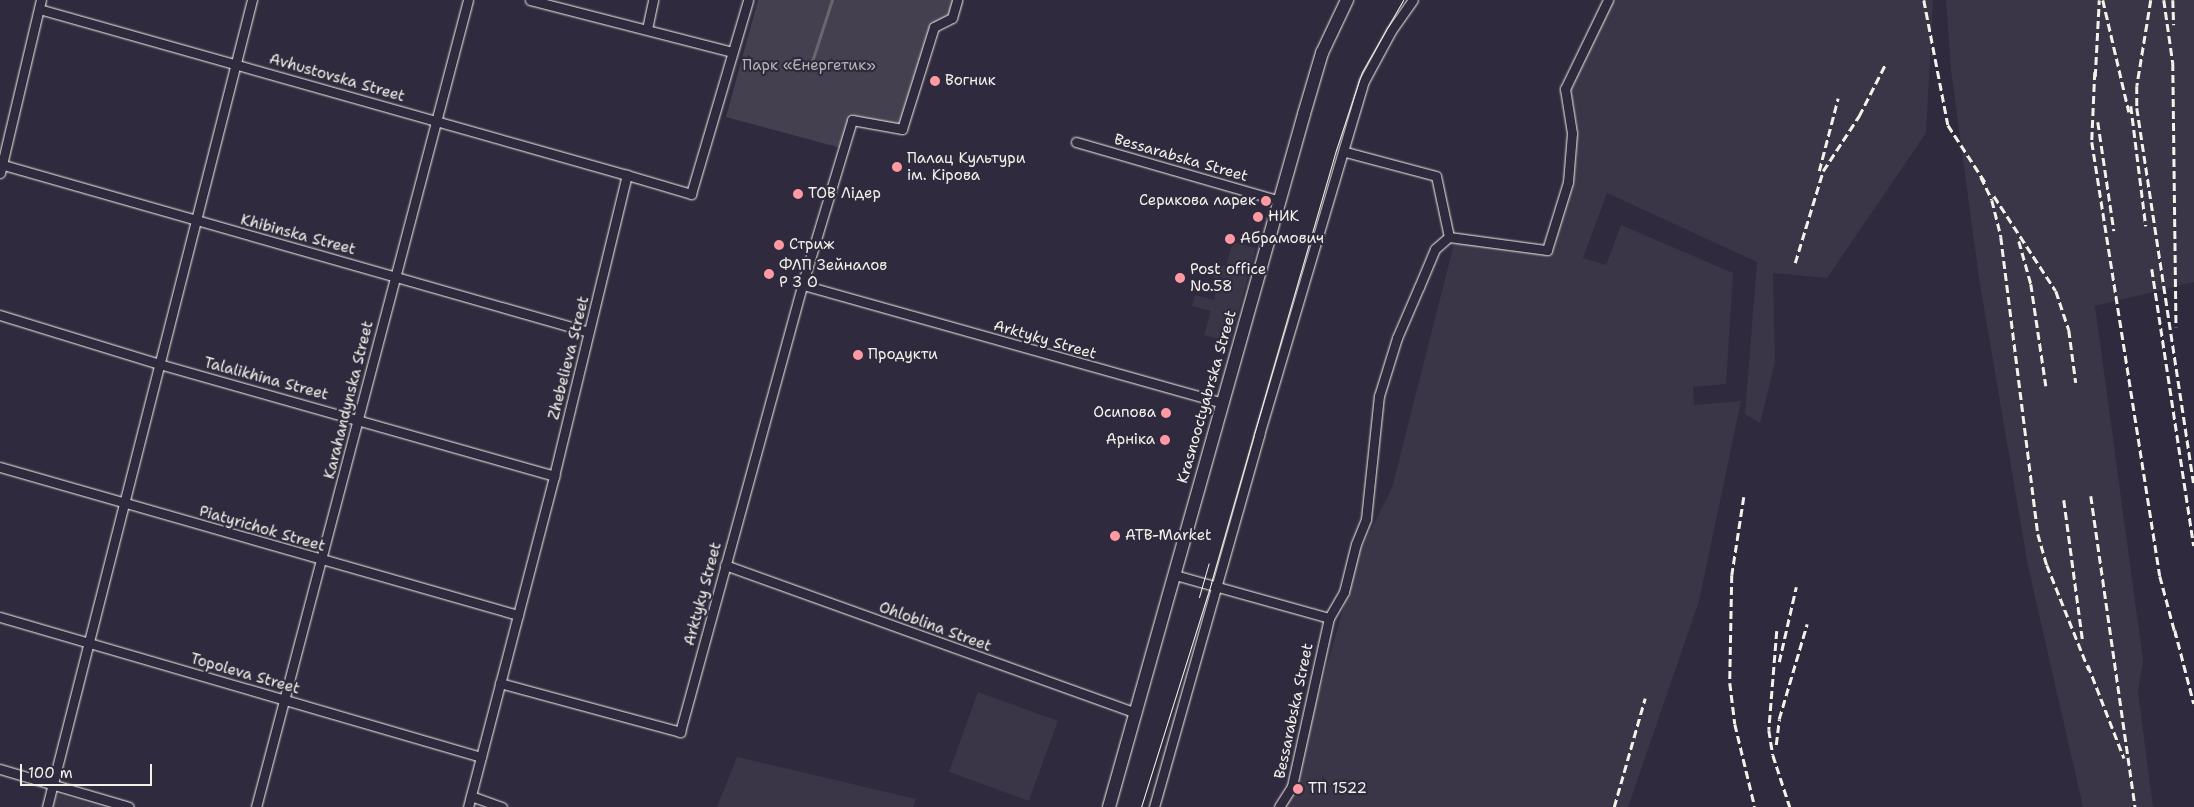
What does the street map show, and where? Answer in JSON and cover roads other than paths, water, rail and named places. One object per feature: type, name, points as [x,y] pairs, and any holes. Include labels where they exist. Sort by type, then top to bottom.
[{"type":"main road","name":"Krasnooctyabrska Street","points":[[1109,807],[1322,53],[1346,0]]},
{"type":"street","points":[[47,807],[252,0]]},
{"type":"street","name":"Karahandynska Street","points":[[256,807],[468,0]]},
{"type":"street","points":[[530,0],[732,52]]},
{"type":"street","points":[[647,29],[653,0]]},
{"type":"street","points":[[628,175],[691,194],[748,0]]},
{"type":"street","name":"Arktyky Street","points":[[500,684],[680,732],[803,284],[852,120],[902,129],[934,27],[952,18],[957,0]]},
{"type":"street","points":[[1154,807],[1301,291],[1346,152],[1364,81],[1391,32],[1413,0]]},
{"type":"street","points":[[1346,152],[1436,176],[1449,237],[1547,250],[1568,182],[1572,134],[1565,89],[1608,0]]},
{"type":"street","points":[[1,167],[40,4]]},
{"type":"street","name":"Avhustovska Street","points":[[40,4],[236,63],[628,175]]},
{"type":"street","name":"Bessarabska Street","points":[[1076,142],[1280,200]]},
{"type":"street","name":"Khibinska Street","points":[[1,167],[589,332]]},
{"type":"street","name":"Zhebelieva Street","points":[[468,807],[554,476],[628,175]]},
{"type":"street","name":"Bessarabska Street","points":[[1279,807],[1292,786],[1329,618],[1344,592],[1356,544],[1366,519],[1379,396],[1397,338],[1436,249],[1449,237]]},
{"type":"street","name":"Arktyky Street","points":[[803,284],[1222,403]]},
{"type":"street","name":"Talalikhina Street","points":[[0,315],[159,364],[359,419],[554,476]]},
{"type":"street","name":"Piatyrichok Street","points":[[0,467],[322,561],[518,615]]},
{"type":"street","name":"Ohloblina Street","points":[[725,564],[1136,713]]},
{"type":"street","points":[[1175,575],[1329,618]]},
{"type":"street","name":"Topoleva Street","points":[[0,617],[481,758]]},
{"type":"street","points":[[0,770],[53,783],[129,807]]},
{"type":"street","points":[[472,796],[502,807]]},
{"type":"waterway","points":[[810,68],[832,0]]},
{"type":"tram line","points":[[1141,807],[1211,583],[1336,150],[1362,72],[1403,0]]},
{"type":"tram line","points":[[1199,597],[1209,563]]},
{"type":"railway","points":[[1924,0],[1948,125],[1985,182]]},
{"type":"railway","points":[[2095,77],[2099,0]]},
{"type":"railway","points":[[2103,0],[2129,112]]},
{"type":"railway","points":[[2151,0],[2137,86],[2137,108],[2194,483]]},
{"type":"railway","points":[[2164,0],[2173,63],[2176,327]]},
{"type":"railway","points":[[2173,0],[2174,25]]},
{"type":"railway","points":[[1795,263],[1823,171],[1859,116],[1886,63]]},
{"type":"railway","points":[[2095,72],[2092,142],[2160,576],[2176,636]]},
{"type":"railway","points":[[1819,171],[1838,98]]},
{"type":"railway","points":[[2131,106],[2146,226]]},
{"type":"railway","points":[[2098,122],[2114,231]]},
{"type":"railway","points":[[1981,177],[1992,200],[2001,237],[2038,534],[2047,565],[2089,670]]},
{"type":"railway","points":[[1994,196],[2056,291],[2069,330],[2076,383]]},
{"type":"railway","points":[[2019,241],[2031,284],[2046,386]]},
{"type":"railway","points":[[2152,269],[2194,546]]},
{"type":"railway","points":[[2091,496],[2135,807]]},
{"type":"railway","points":[[1744,497],[1732,575],[1730,683],[1735,724],[1755,807]]},
{"type":"railway","points":[[2064,500],[2083,643]]},
{"type":"railway","points":[[1779,662],[1796,587]]},
{"type":"railway","points":[[1776,745],[1779,719],[1807,624]]},
{"type":"railway","points":[[2175,630],[2194,704]]},
{"type":"railway","points":[[1777,631],[1769,730],[1773,755],[1790,807]]},
{"type":"railway","points":[[2088,665],[2124,758]]},
{"type":"railway","points":[[1614,807],[1645,698]]},
{"type":"place","name":"Вогник","points":[[935,81]]},
{"type":"place","name":"Палац Культури ім. Кірова","points":[[897,167]]},
{"type":"place","name":"ТОВ Лідер","points":[[798,194]]},
{"type":"place","name":"Серикова ларек","points":[[1266,201]]},
{"type":"place","name":"НИК","points":[[1258,217]]},
{"type":"place","name":"Абрамович","points":[[1230,239]]},
{"type":"place","name":"Стриж","points":[[779,245]]},
{"type":"place","name":"ФЛП Зейналов Р З О","points":[[769,274]]},
{"type":"place","name":"Post office No.58","points":[[1180,278]]},
{"type":"place","name":"Продукти","points":[[858,355]]},
{"type":"place","name":"Осипова","points":[[1166,413]]},
{"type":"place","name":"Арніка","points":[[1165,440]]},
{"type":"place","name":"ATB-Market","points":[[1115,536]]},
{"type":"place","name":"ТП 1522","points":[[1298,789]]},
{"type":"park label","name":"Парк «Енергетик»","points":[[809,66]]}]
